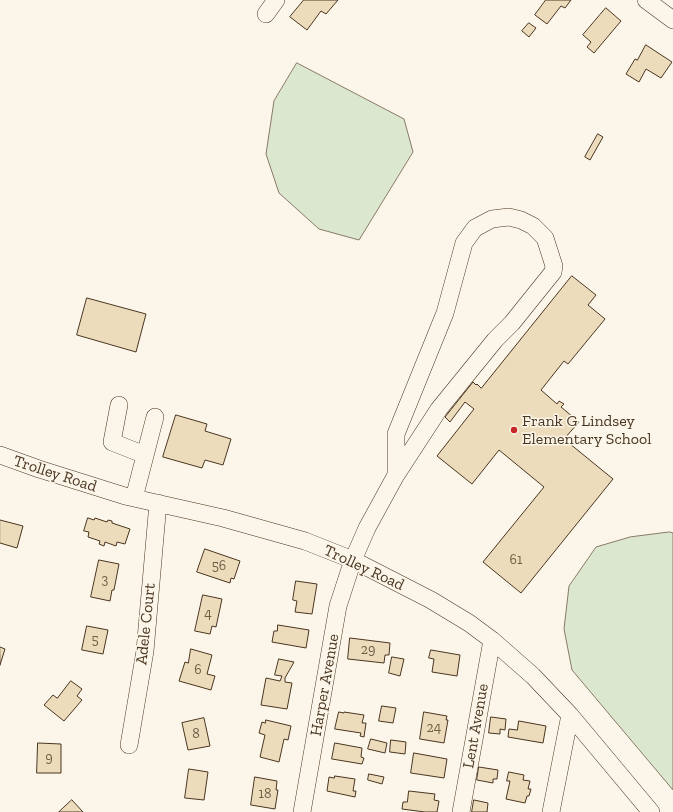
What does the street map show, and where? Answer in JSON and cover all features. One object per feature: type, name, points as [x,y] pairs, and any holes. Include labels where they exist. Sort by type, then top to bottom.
[{"type":"street","points":[[266,14],[276,0]]},
{"type":"street","points":[[646,0],[673,20]]},
{"type":"street","name":"Harper Avenue","points":[[302,812],[338,606],[353,560],[367,528],[396,475],[439,409],[553,272],[554,266],[545,238],[533,226],[521,220],[509,217],[492,219],[475,228],[464,243],[445,313],[396,434],[396,475]]},
{"type":"street","points":[[120,405],[112,442],[145,455]]},
{"type":"street","points":[[134,498],[155,417]]},
{"type":"street","name":"Trolley Road","points":[[0,455],[125,496],[223,518],[305,541],[353,560],[430,600],[469,623],[492,640],[533,676],[570,715],[651,812]]},
{"type":"street","name":"Adele Court","points":[[129,745],[144,651],[158,504]]},
{"type":"street","name":"Lent Avenue","points":[[460,812],[492,640]]},
{"type":"street","points":[[551,812],[570,715]]},
{"type":"green space","points":[[297,63],[404,119],[413,152],[359,240],[319,229],[279,193],[266,154],[274,101]]},
{"type":"green space","points":[[670,532],[673,533],[673,790],[572,670],[564,629],[569,586],[596,547],[630,537]]},
{"type":"building","points":[[304,0],[338,0],[326,14],[321,11],[307,30],[290,17]]},
{"type":"building","points":[[546,0],[571,0],[565,8],[561,6],[547,24],[535,15]]},
{"type":"building","points":[[606,8],[621,21],[594,53],[587,47],[591,42],[583,35]]},
{"type":"building","points":[[529,23],[536,28],[529,37],[522,31]]},
{"type":"building","points":[[646,45],[672,62],[661,78],[646,69],[639,82],[626,74]]},
{"type":"building","points":[[598,134],[603,137],[590,160],[585,157]]},
{"type":"building","name":"Frank G Lindsey Elementary School","points":[[572,276],[596,295],[588,305],[605,319],[568,364],[564,361],[541,390],[557,404],[559,401],[564,404],[561,407],[579,422],[564,439],[613,479],[521,593],[483,562],[544,487],[499,450],[472,484],[437,456],[474,409],[465,402],[450,422],[445,417],[473,382],[481,388]]},
{"type":"building","points":[[87,298],[146,314],[136,352],[77,335]]},
{"type":"building","points":[[176,415],[207,424],[205,431],[231,439],[223,465],[205,460],[202,468],[163,457]]},
{"type":"building","points":[[88,518],[94,520],[95,518],[107,522],[108,520],[112,521],[112,523],[130,529],[125,544],[117,542],[116,546],[105,542],[104,546],[99,544],[100,541],[88,537],[89,532],[84,531]]},
{"type":"building","points":[[0,520],[23,526],[17,548],[0,543]]},
{"type":"building","points":[[205,549],[240,561],[234,579],[231,578],[230,583],[197,572]]},
{"type":"building","points":[[99,560],[119,564],[114,590],[112,590],[110,601],[91,597]]},
{"type":"building","points":[[296,581],[317,584],[312,614],[295,612],[297,601],[293,600]]},
{"type":"building","points":[[203,595],[222,599],[216,627],[212,626],[210,634],[195,631]]},
{"type":"building","points":[[278,625],[309,630],[306,648],[272,642],[274,631],[277,631]]},
{"type":"building","points":[[87,626],[108,630],[103,654],[82,650]]},
{"type":"building","points":[[350,638],[390,643],[389,655],[385,655],[384,663],[348,659]]},
{"type":"building","points":[[0,647],[5,649],[0,665]]},
{"type":"building","points":[[191,649],[212,655],[207,674],[215,676],[211,690],[179,681],[185,662],[188,663]]},
{"type":"building","points":[[431,650],[460,655],[457,676],[432,672],[434,659],[429,658]]},
{"type":"building","points":[[392,657],[404,659],[400,676],[389,673]]},
{"type":"building","points":[[279,659],[294,662],[285,678],[285,682],[292,683],[287,709],[261,705],[266,678],[280,681],[282,676],[275,675]]},
{"type":"building","points":[[71,681],[82,689],[77,696],[82,700],[64,721],[44,705],[53,695],[57,698]]},
{"type":"building","points":[[382,706],[396,708],[393,723],[379,721]]},
{"type":"building","points":[[339,712],[364,715],[362,723],[366,723],[364,737],[360,736],[361,733],[335,729]]},
{"type":"building","points":[[424,712],[447,716],[446,720],[448,720],[444,743],[420,739]]},
{"type":"building","points":[[491,717],[506,719],[505,730],[500,729],[500,734],[489,733]]},
{"type":"building","points":[[204,718],[210,746],[188,750],[182,723]]},
{"type":"building","points":[[266,720],[291,726],[288,740],[284,739],[279,762],[260,757],[265,735],[259,733],[262,722],[265,723]]},
{"type":"building","points":[[519,721],[546,726],[543,743],[508,737],[509,729],[517,730]]},
{"type":"building","points":[[371,739],[387,743],[385,753],[368,749]]},
{"type":"building","points":[[391,740],[406,742],[405,754],[390,752]]},
{"type":"building","points":[[38,743],[61,744],[61,773],[37,773]]},
{"type":"building","points":[[335,743],[362,748],[361,757],[364,758],[362,764],[332,759]]},
{"type":"building","points":[[414,753],[447,759],[444,778],[411,773]]},
{"type":"building","points":[[479,767],[498,770],[497,779],[493,779],[493,783],[477,780]]},
{"type":"building","points":[[189,769],[208,772],[204,800],[185,798]]},
{"type":"building","points":[[509,772],[524,775],[523,780],[530,781],[528,789],[531,789],[525,803],[506,799],[510,781],[507,781]]},
{"type":"building","points":[[369,774],[384,777],[382,784],[368,780]]},
{"type":"building","points":[[335,776],[355,779],[353,791],[356,791],[355,797],[327,791],[329,777],[334,778]]},
{"type":"building","points":[[255,777],[277,781],[276,790],[278,790],[275,809],[251,805]]},
{"type":"building","points":[[409,791],[435,794],[434,800],[439,801],[437,812],[402,809],[403,802],[407,802]]},
{"type":"building","points":[[72,800],[83,812],[59,812]]},
{"type":"building","points":[[474,800],[488,803],[487,812],[472,812]]},
{"type":"place","name":"Frank G Lindsey Elementary School","points":[[514,430]]}]
